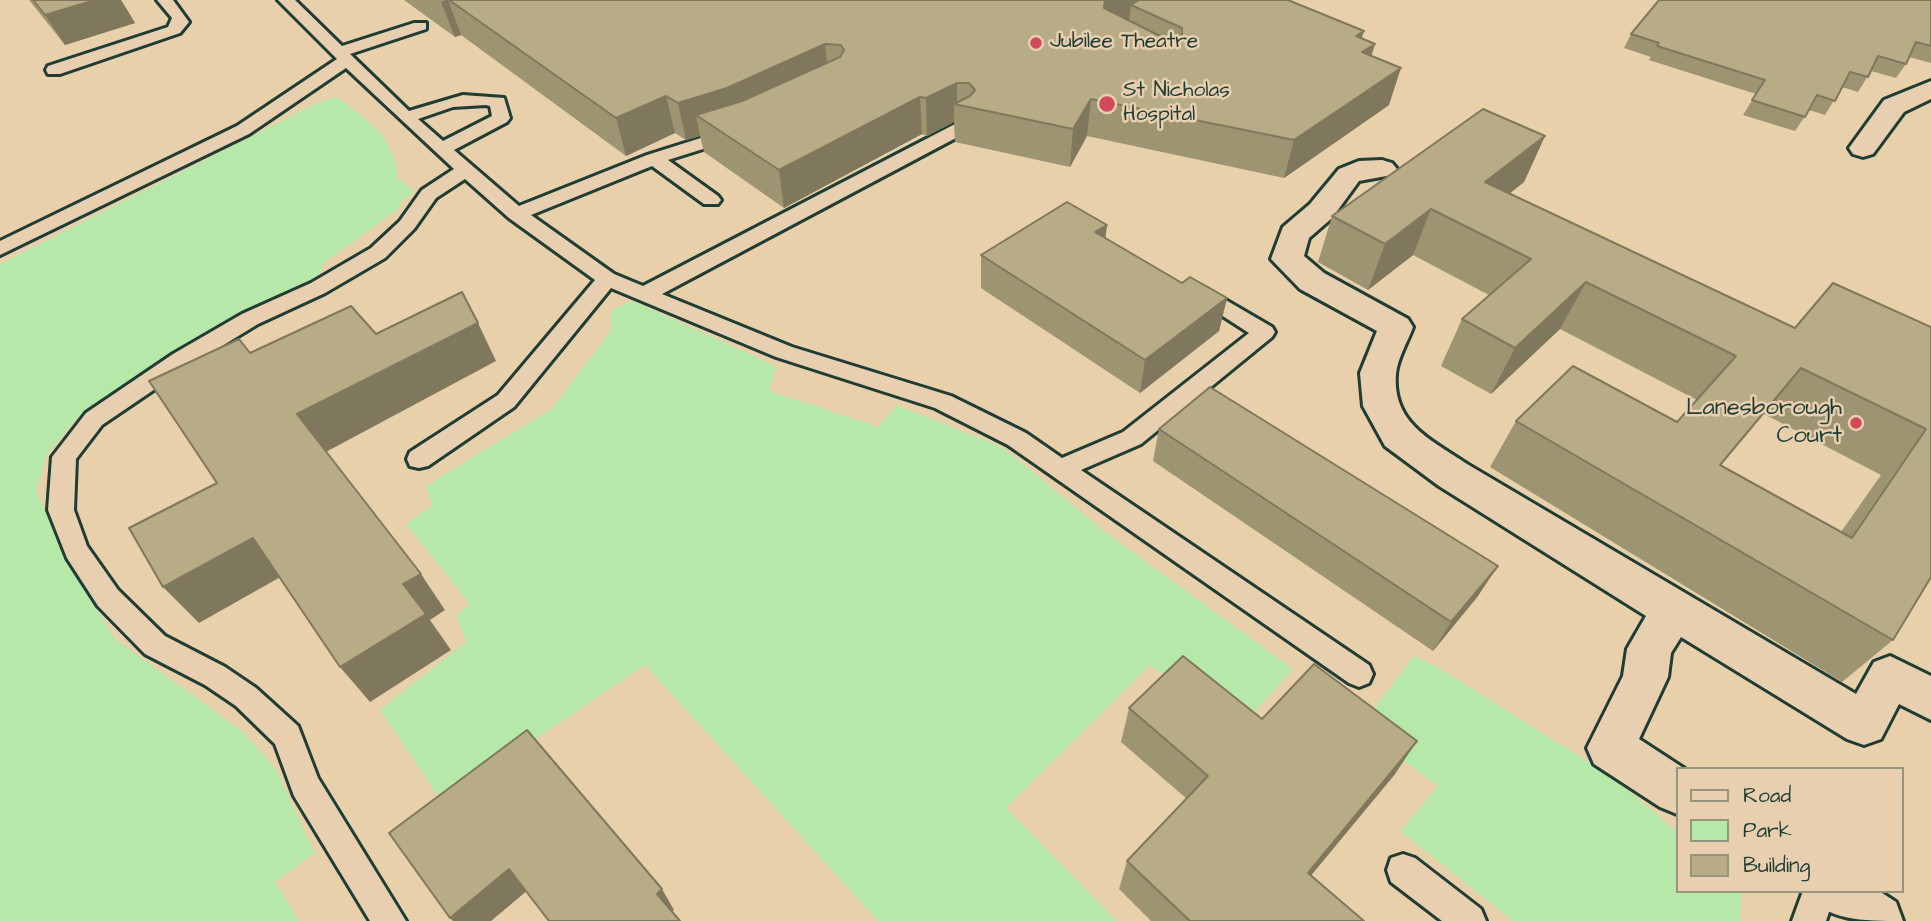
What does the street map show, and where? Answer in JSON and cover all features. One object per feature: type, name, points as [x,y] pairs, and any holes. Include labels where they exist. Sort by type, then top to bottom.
[{"type":"street","points":[[1863,148],[1894,106],[1931,89]]},
{"type":"street","points":[[1382,169],[1359,170],[1349,175],[1321,211],[1294,233],[1287,259],[1312,281],[1396,327],[1378,373],[1381,406],[1398,436],[1454,475],[1674,611],[1864,724],[1890,676],[1931,699]]},
{"type":"street","points":[[1674,611],[1650,649],[1645,677],[1611,748],[1675,790]]},
{"type":"street","points":[[1835,893],[1877,921]]},
{"type":"lane","points":[[54,70],[174,30],[181,22],[180,17],[165,0]]},
{"type":"lane","points":[[286,0],[406,118],[516,214],[607,279],[783,352],[943,402],[1017,439],[1359,674]]},
{"type":"lane","points":[[0,249],[243,130],[342,57],[420,26]]},
{"type":"lane","points":[[406,118],[478,97],[498,102],[501,118],[442,149]]},
{"type":"lane","points":[[516,214],[654,159],[753,126]]},
{"type":"lane","points":[[643,294],[963,127]]},
{"type":"lane","points":[[654,159],[710,200]]},
{"type":"lane","points":[[389,921],[306,786],[287,736],[246,697],[215,676],[155,645],[108,598],[76,550],[61,510],[64,457],[94,419],[181,360],[250,319],[318,288],[378,253],[407,225],[429,194],[467,169]]},
{"type":"lane","points":[[419,459],[506,401],[607,279]]},
{"type":"lane","points":[[1060,468],[1132,438],[1265,331],[1181,283]]},
{"type":"lane","points":[[1403,870],[1469,921]]},
{"type":"lane","points":[[1809,921],[1820,893]]},
{"type":"green space","points":[[335,97],[377,130],[391,151],[398,178],[414,192],[400,203],[401,207],[325,262],[317,278],[191,342],[79,416],[47,454],[36,491],[62,550],[114,638],[243,732],[275,768],[315,853],[275,882],[299,921],[0,921],[0,264],[315,104]]},
{"type":"green space","points":[[633,301],[776,366],[769,391],[879,427],[896,405],[1004,448],[1105,532],[1293,669],[1239,729],[1150,665],[1006,808],[1117,921],[878,921],[645,665],[442,802],[380,710],[466,642],[456,615],[470,604],[406,524],[432,505],[426,486],[553,408],[610,332],[612,310]]},
{"type":"green space","points":[[1414,656],[1439,668],[1615,779],[1675,830],[1675,893],[1741,893],[1740,921],[1513,921],[1400,831],[1438,786],[1359,728]]},
{"type":"building","points":[[33,0],[95,0],[45,15]]},
{"type":"building","points":[[449,0],[1105,0],[1104,8],[1166,39],[1182,38],[1182,28],[1131,5],[1139,0],[1288,0],[1364,31],[1356,36],[1375,44],[1362,52],[1401,68],[1294,140],[1091,99],[1073,129],[954,104],[970,96],[975,90],[969,83],[957,83],[926,98],[920,97],[779,170],[696,115],[742,101],[840,57],[844,50],[841,45],[825,44],[727,88],[678,103],[666,96],[616,118]]},
{"type":"building","points":[[1659,0],[1931,0],[1931,46],[1916,42],[1906,64],[1878,56],[1868,77],[1850,72],[1835,101],[1817,95],[1805,117],[1752,100],[1765,80],[1657,46],[1659,43],[1631,34]]},
{"type":"building","points":[[1483,109],[1545,136],[1485,182],[1795,328],[1833,283],[1931,327],[1931,577],[1893,640],[1516,421],[1573,366],[1677,422],[1736,356],[1586,282],[1515,348],[1462,319],[1531,259],[1431,209],[1385,244],[1332,216]],"holes":[[[1801,368],[1926,429],[1852,538],[1720,465]]]},
{"type":"building","points":[[1067,202],[1107,225],[1095,232],[1182,283],[1190,277],[1227,298],[1145,360],[981,255]]},
{"type":"building","points":[[462,292],[478,323],[297,414],[421,574],[403,584],[426,614],[340,667],[253,538],[163,587],[129,528],[217,483],[149,381],[239,339],[250,353],[351,306],[376,334]]},
{"type":"building","points":[[1210,387],[1498,566],[1451,622],[1159,429]]},
{"type":"building","points":[[1183,656],[1262,719],[1314,664],[1417,741],[1308,873],[1364,921],[1190,921],[1127,861],[1208,776],[1129,708]]},
{"type":"building","points":[[527,730],[662,889],[657,894],[680,921],[549,921],[509,869],[450,918],[389,833]]},
{"type":"place","name":"Jubilee Theatre","points":[[1036,43]]},
{"type":"place","name":"St Nicholas Hospital","points":[[1107,104]]},
{"type":"place","name":"Lanesborough Court","points":[[1856,423]]}]
